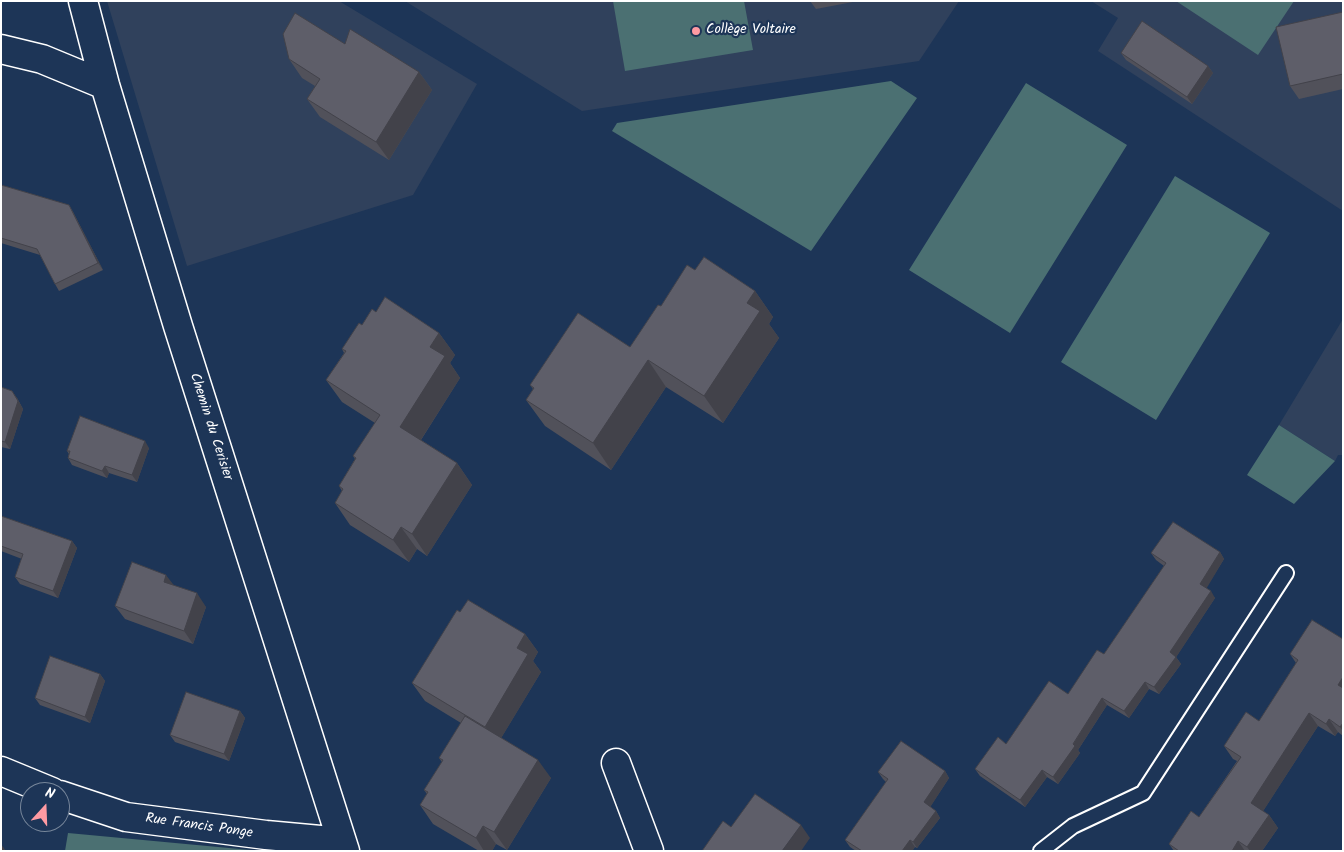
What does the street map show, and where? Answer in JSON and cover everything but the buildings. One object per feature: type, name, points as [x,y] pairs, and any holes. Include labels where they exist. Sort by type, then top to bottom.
[{"type":"street","name":"Chemin du Cerisier","points":[[83,1],[104,85],[178,326],[343,846]]},
{"type":"street","points":[[1,49],[42,60],[104,85]]},
{"type":"street","points":[[616,763],[649,851]]},
{"type":"street","points":[[1,771],[28,782]]},
{"type":"street","name":"Rue Francis Ponge","points":[[70,798],[126,817],[343,846]]},
{"type":"lane","points":[[1041,851],[1073,826],[1143,794],[1286,573]]},
{"type":"shaded area","points":[[107,1],[339,1],[477,84],[413,195],[187,266]]},
{"type":"shaded area","name":"Collège Voltaire","points":[[405,1],[959,1],[919,61],[582,111]]},
{"type":"shaded area","points":[[1091,1],[1343,1],[1343,211],[1098,51],[1118,18]]},
{"type":"shaded area","points":[[1343,319],[1343,455],[1338,455],[1335,461],[1279,425]]},
{"type":"green space","points":[[613,1],[744,1],[753,50],[625,71]]},
{"type":"green space","points":[[1176,1],[1294,1],[1258,55]]},
{"type":"green space","points":[[891,81],[917,98],[811,251],[612,131],[617,123]]},
{"type":"green space","points":[[1026,83],[1127,145],[1010,333],[909,270]]},
{"type":"green space","points":[[1175,176],[1270,233],[1156,420],[1061,362]]},
{"type":"green space","points":[[1279,425],[1335,461],[1294,504],[1247,475]]},
{"type":"green space","points":[[68,833],[261,851],[65,851]]},
{"type":"place","name":"Collège Voltaire","points":[[696,31]]}]
